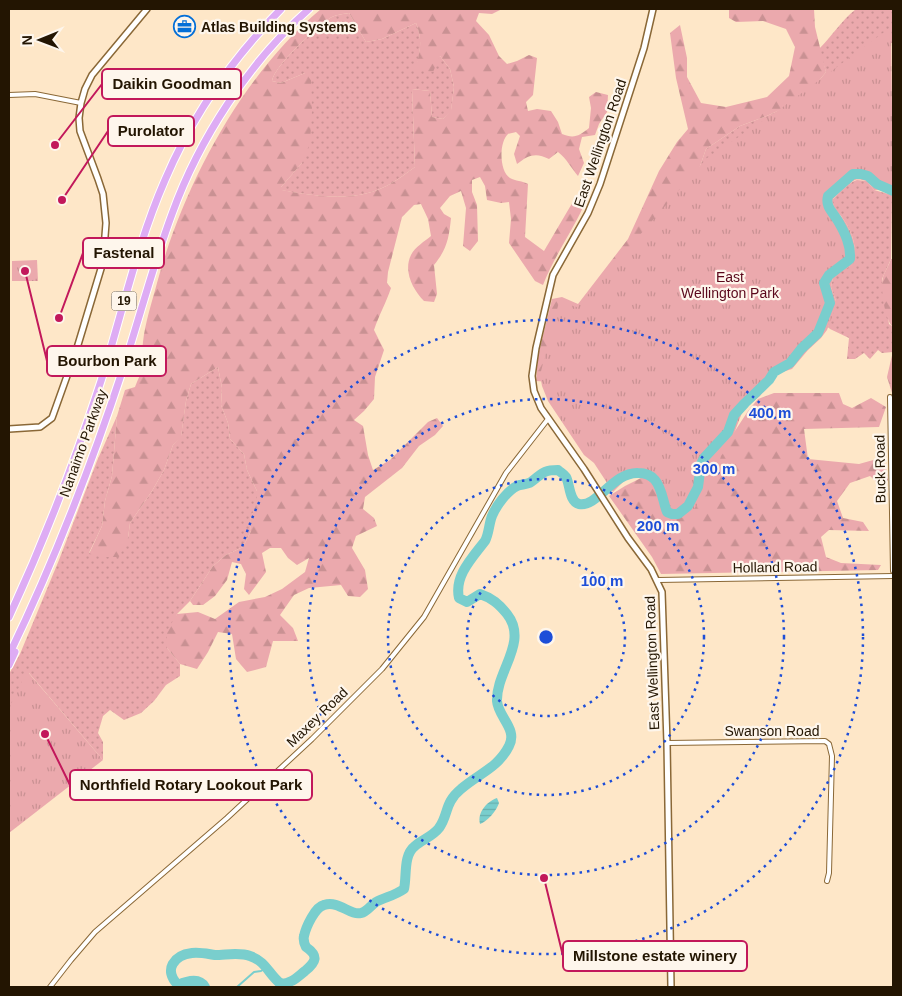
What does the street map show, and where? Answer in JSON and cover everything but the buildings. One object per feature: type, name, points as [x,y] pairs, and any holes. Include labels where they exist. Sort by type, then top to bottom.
[{"type":"highway","name":"Nanaimo Parkway","points":[[9,617],[62,489],[83,431],[144,237],[165,180],[192,126],[223,77],[259,32],[281,9]]},
{"type":"highway","name":"Nanaimo Parkway","points":[[9,656],[88,470],[122,372],[172,214],[196,158],[218,118],[264,55],[293,23],[309,9]]},
{"type":"highway","points":[[9,606],[25,581]]},
{"type":"highway","points":[[9,665],[28,624],[35,598]]},
{"type":"street","points":[[9,429],[40,427],[52,418],[77,348],[103,262],[106,236],[105,210],[98,179],[80,131],[80,103],[92,75],[147,9]]},
{"type":"street","name":"East Wellington Road","points":[[653,9],[644,48],[600,184],[588,213],[558,264],[551,281],[532,370],[535,395],[548,419],[658,580],[663,597],[671,987]]},
{"type":"street","points":[[9,95],[35,94],[80,103]]},
{"type":"street","name":"Buck Road","points":[[890,397],[893,571]]},
{"type":"street","name":"Maxey Road","points":[[50,987],[95,932],[228,818],[382,669],[424,617],[506,473],[548,419]]},
{"type":"street","name":"Holland Road","points":[[658,580],[893,576]]},
{"type":"street","name":"Swanson Road","points":[[667,744],[825,741],[829,744],[832,756],[829,873],[827,881]]},
{"type":"green space","points":[[321,9],[502,9],[492,14],[479,13],[476,21],[489,35],[499,56],[507,64],[529,55],[537,58],[533,95],[526,102],[528,111],[537,109],[551,111],[558,122],[562,134],[566,136],[579,135],[589,128],[591,108],[589,97],[596,92],[608,95],[607,112],[599,124],[595,135],[582,137],[579,149],[584,163],[578,176],[558,152],[549,159],[536,155],[525,158],[517,164],[514,154],[520,136],[516,132],[508,134],[503,143],[502,163],[506,174],[512,179],[528,184],[525,237],[544,251],[574,200],[584,195],[587,198],[543,285],[535,281],[509,243],[511,219],[509,202],[501,203],[487,200],[485,186],[480,177],[472,180],[472,192],[477,205],[478,241],[470,251],[463,246],[466,208],[461,191],[450,196],[440,208],[444,214],[451,218],[447,243],[434,265],[437,294],[434,302],[424,301],[420,297],[410,280],[408,267],[413,252],[431,236],[428,219],[421,204],[414,205],[402,217],[388,272],[387,283],[391,288],[374,330],[384,350],[375,377],[374,399],[354,420],[363,426],[368,455],[373,470],[390,460],[428,422],[437,418],[443,426],[435,435],[419,446],[402,468],[365,497],[363,509],[374,518],[377,526],[356,536],[352,548],[365,570],[368,589],[360,597],[348,596],[341,585],[309,588],[294,595],[280,615],[293,628],[298,641],[273,641],[266,667],[247,672],[236,659],[232,634],[218,632],[197,669],[180,664],[167,648],[167,631],[177,614],[198,612],[215,619],[239,602],[265,597],[282,589],[305,572],[309,558],[297,565],[288,558],[281,548],[270,548],[262,553],[266,572],[249,595],[244,589],[246,574],[241,564],[232,562],[227,580],[215,596],[203,605],[193,605],[190,601],[213,566],[226,555],[243,547],[251,531],[250,519],[257,503],[257,491],[247,470],[244,454],[230,439],[228,423],[221,405],[222,388],[218,367],[191,384],[186,401],[181,437],[173,445],[164,470],[130,523],[128,538],[119,557],[101,557],[89,554],[102,526],[105,501],[112,476],[117,416],[125,390],[135,387],[141,371],[145,327],[157,283],[183,208],[200,170],[242,99],[266,66],[292,36]],"holes":[[[349,13],[366,42],[382,39],[416,23],[420,35],[420,46],[415,70],[433,72],[440,56],[450,69],[454,87],[451,110],[443,119],[432,117],[430,91],[412,89],[415,167],[386,186],[358,195],[345,196],[319,196],[282,190],[281,187],[302,163],[310,143],[311,80],[305,73],[281,83],[272,81],[275,74],[306,38],[334,16]]]},
{"type":"green space","points":[[729,9],[814,9],[815,27],[826,72],[805,98],[740,126],[706,149],[699,169],[551,382],[536,381],[538,356],[552,299],[562,297],[578,304],[628,239],[659,171],[677,142],[688,129],[676,78],[670,33],[680,25],[687,58],[687,77],[701,103],[726,107],[767,97],[789,76],[795,47],[786,29],[763,21],[736,22],[729,18]]},
{"type":"green space","points":[[856,9],[893,9],[893,42],[699,169],[706,149],[740,126],[805,98],[826,72],[819,49]]},
{"type":"green space","points":[[349,13],[366,42],[382,39],[416,23],[420,41],[420,52],[416,70],[440,56],[450,69],[454,87],[451,111],[443,119],[432,117],[430,91],[412,89],[415,167],[386,186],[358,195],[345,196],[319,196],[281,190],[281,187],[302,163],[305,73],[281,83],[272,81],[280,66],[306,38],[330,18]]},
{"type":"green space","name":"East Wellington Park","points":[[891,27],[893,189],[874,190],[867,181],[856,180],[833,199],[835,208],[850,230],[855,253],[853,265],[839,272],[833,278],[831,287],[836,307],[827,330],[792,369],[776,374],[771,378],[760,396],[743,410],[730,444],[721,456],[707,494],[688,516],[675,517],[668,504],[664,482],[654,476],[629,476],[613,492],[594,463],[584,455],[548,401],[542,386],[540,375],[559,302],[577,307],[707,158],[776,112]]},
{"type":"green space","points":[[893,46],[893,165],[892,164]]},
{"type":"green space","points":[[857,180],[867,181],[874,190],[892,195],[891,259],[882,279],[889,324],[893,327],[893,352],[882,353],[878,350],[870,359],[864,353],[855,359],[847,359],[849,338],[828,327],[836,301],[831,287],[833,278],[839,272],[852,265],[855,253],[851,233],[845,221],[836,211],[833,199],[848,185]]},
{"type":"green space","points":[[891,259],[893,259],[893,327],[890,324],[884,304],[882,288],[883,277]]},
{"type":"green space","points":[[37,260],[38,281],[12,281],[12,261]]},
{"type":"green space","points":[[893,351],[893,396],[887,377]]},
{"type":"green space","points":[[218,367],[222,388],[221,405],[228,423],[230,439],[244,454],[247,470],[257,491],[257,504],[250,519],[251,531],[243,547],[226,555],[213,566],[190,601],[177,614],[167,648],[180,664],[180,676],[166,685],[154,701],[141,713],[124,720],[110,710],[103,716],[98,733],[103,742],[103,760],[29,673],[9,716],[9,674],[20,654],[97,461],[117,416],[112,476],[105,501],[102,526],[89,553],[128,538],[130,523],[152,491],[164,470],[173,445],[181,436],[186,401],[191,384]]},
{"type":"green space","points":[[774,393],[839,393],[843,404],[852,408],[871,398],[886,407],[879,427],[804,429],[808,459],[859,464],[884,457],[888,480],[883,488],[870,476],[850,483],[837,501],[843,518],[863,522],[869,531],[829,530],[821,537],[826,557],[841,563],[881,565],[878,570],[661,574],[652,557],[609,496],[641,478],[667,471],[731,437],[758,399]]},
{"type":"green space","points":[[27,671],[103,760],[9,833],[9,708]]},
{"type":"water","points":[[497,798],[499,803],[496,809],[489,818],[480,824],[479,820],[483,808]]},
{"type":"waterway","points":[[205,987],[196,981],[189,981],[178,985],[171,974],[171,969],[176,960],[192,953],[215,955],[242,954],[250,956],[264,965],[281,984],[288,983],[309,968],[314,962],[314,956],[306,947],[304,939],[305,932],[317,909],[329,904],[361,913],[376,902],[404,889],[407,860],[411,850],[439,828],[449,804],[456,794],[499,760],[509,746],[511,734],[497,701],[501,679],[513,646],[515,635],[513,625],[504,610],[492,599],[480,594],[467,602],[459,598],[458,590],[465,568],[485,541],[492,516],[499,503],[513,488],[529,483],[545,472],[553,470],[558,470],[566,477],[573,500],[579,504],[586,504],[592,501],[621,478],[629,474],[640,473],[655,480],[661,491],[667,512],[678,514],[688,506],[698,487],[701,464],[704,458],[728,432],[734,415],[769,380],[774,372],[790,363],[801,349],[818,333],[830,303],[824,283],[829,275],[850,259],[847,239],[829,206],[828,196],[853,174],[868,176],[877,184],[893,191]]},
{"type":"waterway","points":[[237,987],[254,972],[261,971],[267,967]]},
{"type":"place","name":"Atlas Building Systems","points":[[185,27]]},
{"type":"place","name":"Daikin Goodman","points":[[55,145]]},
{"type":"place","name":"Purolator","points":[[62,200]]},
{"type":"place","name":"Bourbon Park","points":[[25,271]]},
{"type":"place","name":"Fastenal","points":[[59,318]]},
{"type":"place","name":"Northfield Rotary Lookout Park","points":[[45,734]]},
{"type":"place","name":"Millstone estate winery","points":[[544,878]]}]
